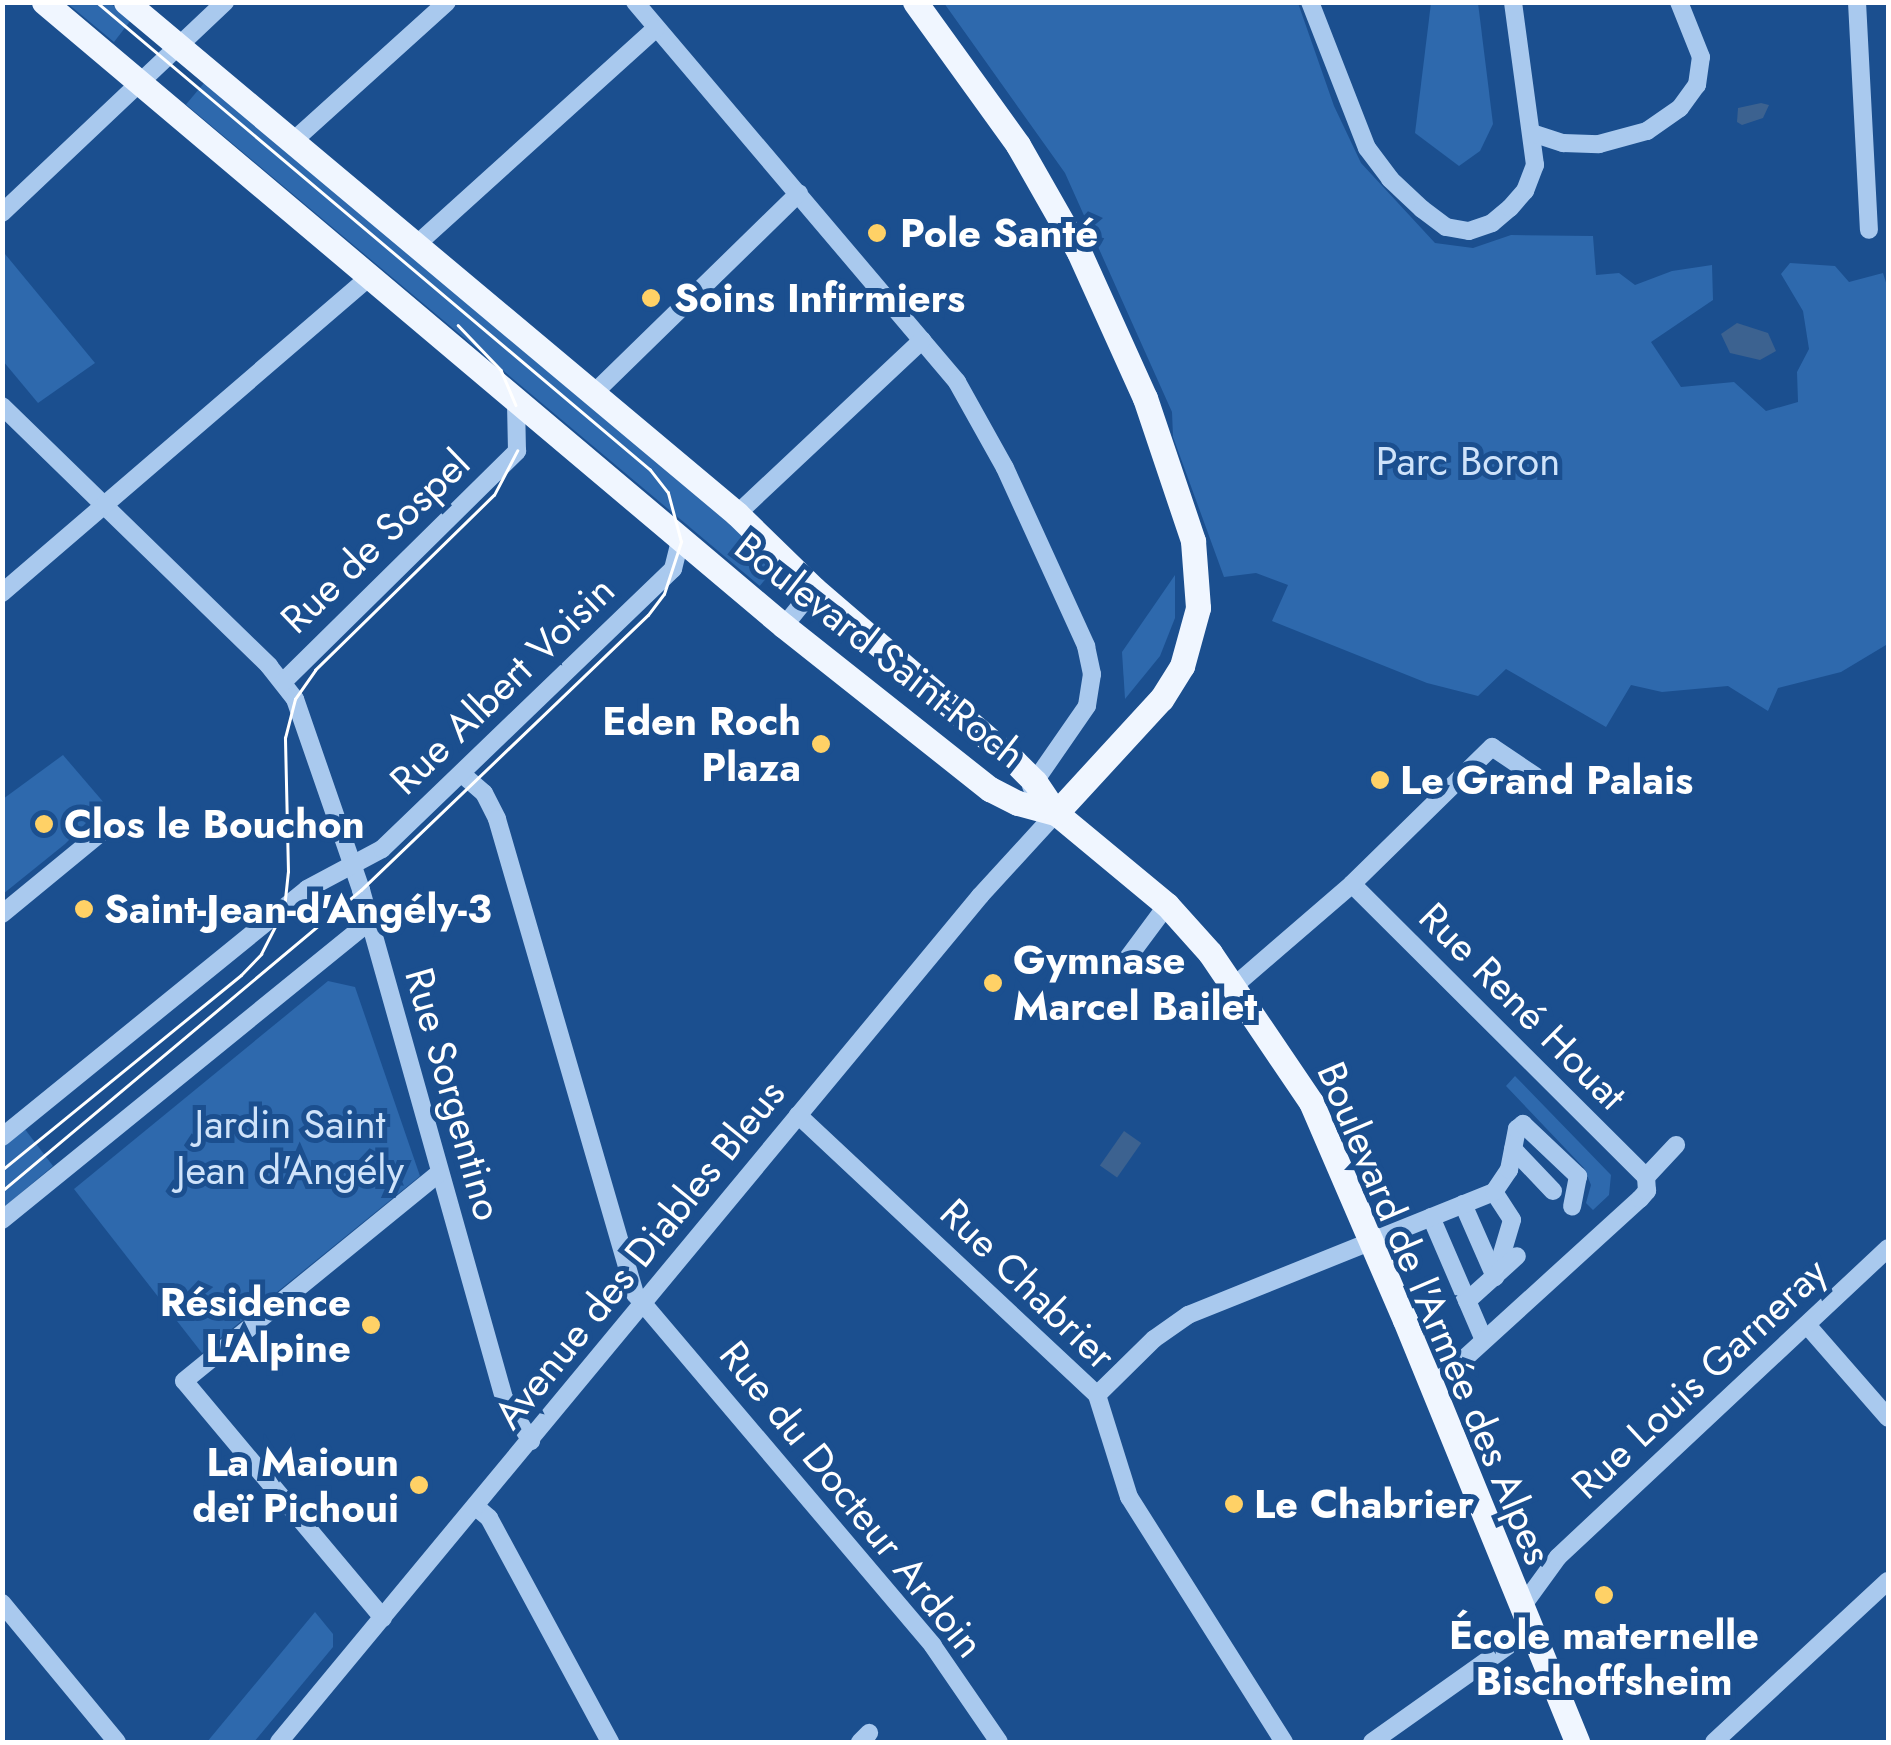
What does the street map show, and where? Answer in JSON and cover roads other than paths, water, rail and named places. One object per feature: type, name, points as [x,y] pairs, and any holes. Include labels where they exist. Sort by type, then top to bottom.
[{"type":"main road","name":"Boulevard Saint-Roch","points":[[44,2],[516,405],[784,626],[972,775],[1018,803],[1056,813]]},
{"type":"main road","name":"Boulevard Saint-Roch","points":[[126,2],[737,514],[814,589],[1036,782],[1056,813]]},
{"type":"main road","points":[[916,2],[1041,181],[1079,252],[1145,398],[1193,541],[1198,608],[1182,666],[1161,699],[1056,813]]},
{"type":"main road","name":"Boulevard de l'Armée des Alpes","points":[[1056,813],[1167,905],[1234,986],[1311,1102],[1577,1742]]},
{"type":"street","points":[[5,205],[225,2]]},
{"type":"street","points":[[291,142],[447,2]]},
{"type":"street","points":[[634,2],[956,382],[1005,468],[1086,646],[1092,674],[1087,706],[1018,803]]},
{"type":"street","points":[[1310,2],[1366,148],[1390,179],[1446,227],[1469,231],[1492,223],[1510,208],[1525,191],[1535,165],[1513,2]]},
{"type":"street","points":[[1532,134],[1563,142],[1600,144],[1647,130],[1680,108],[1696,86],[1701,57],[1679,2]]},
{"type":"street","points":[[1857,2],[1869,230]]},
{"type":"street","points":[[414,246],[655,28]]},
{"type":"street","points":[[592,395],[799,194]]},
{"type":"street","points":[[2,593],[369,277]]},
{"type":"street","points":[[737,514],[922,340]]},
{"type":"street","name":"Rue de Sospel","points":[[283,682],[517,451],[516,405]]},
{"type":"street","name":"Rue Sorgentino","points":[[2,406],[283,682],[305,718],[353,864],[504,1398],[531,1441]]},
{"type":"street","name":"Rue Albert Voisin","points":[[2,1137],[307,889],[382,849],[673,569],[680,541]]},
{"type":"street","points":[[784,626],[814,589]]},
{"type":"street","points":[[1234,986],[1352,884],[1492,747],[1535,776]]},
{"type":"street","name":"Rue du Docteur Ardoin","points":[[462,774],[484,793],[497,819],[630,1278],[644,1304],[933,1646],[1000,1742]]},
{"type":"street","name":"Avenue des Diables Bleus","points":[[279,1742],[1014,856],[1056,813]]},
{"type":"street","points":[[2,914],[102,832]]},
{"type":"street","name":"Rue René Houat","points":[[1352,884],[1646,1177]]},
{"type":"street","points":[[1124,963],[1167,905]]},
{"type":"street","points":[[2,1220],[369,922]]},
{"type":"street","name":"Rue Chabrier","points":[[798,1115],[1097,1395],[1130,1497],[1284,1742]]},
{"type":"street","points":[[1097,1395],[1154,1339],[1188,1315],[1494,1192],[1509,1170],[1518,1129],[1528,1125],[1578,1176],[1572,1206]]},
{"type":"street","points":[[1427,1380],[1484,1340],[1640,1198],[1647,1191],[1646,1177],[1676,1145]]},
{"type":"street","points":[[1512,1149],[1553,1191]]},
{"type":"street","points":[[383,1618],[184,1381],[440,1172]]},
{"type":"street","points":[[1494,1192],[1512,1220],[1495,1276]]},
{"type":"street","points":[[1463,1204],[1495,1276]]},
{"type":"street","points":[[1431,1216],[1484,1340]]},
{"type":"street","name":"Rue Louis Garneray","points":[[1372,1742],[1526,1619],[1558,1557],[1888,1248]]},
{"type":"street","points":[[1468,1301],[1517,1256]]},
{"type":"street","points":[[1807,1326],[1888,1418]]},
{"type":"street","points":[[476,1507],[488,1518],[610,1742]]},
{"type":"street","points":[[1714,1742],[1888,1581]]},
{"type":"street","points":[[2,1603],[117,1742]]},
{"type":"tram line","points":[[2,1191],[361,890],[648,615],[664,594],[681,542],[668,493],[650,470],[96,2]]},
{"type":"tram line","points":[[458,325],[501,370],[516,405]]},
{"type":"tram line","points":[[2,1170],[241,975],[261,954],[284,909],[288,872],[285,738],[295,699],[315,670],[494,495],[517,451]]},
{"type":"place","name":"Pole Santé","points":[[877,233]]},
{"type":"place","name":"Soins Infirmiers","points":[[651,298]]},
{"type":"place","name":"Eden Roch Plaza","points":[[821,744]]},
{"type":"place","name":"Le Grand Palais","points":[[1380,780]]},
{"type":"place","name":"Clos le Bouchon","points":[[44,824]]},
{"type":"place","name":"Saint-Jean-d'Angély-3","points":[[84,909]]},
{"type":"place","name":"Gymnase Marcel Bailet","points":[[993,983]]},
{"type":"place","name":"Résidence L'Alpine","points":[[371,1325]]},
{"type":"place","name":"La Maioun deï Pichoui","points":[[419,1485]]},
{"type":"place","name":"Le Chabrier","points":[[1234,1504]]},
{"type":"place","name":"École maternelle Bischoffsheim","points":[[1604,1595]]},
{"type":"park label","name":"Parc Boron","points":[[1468,461]]},
{"type":"park label","name":"Jardin Saint Jean d'Angély","points":[[290,1147]]}]
